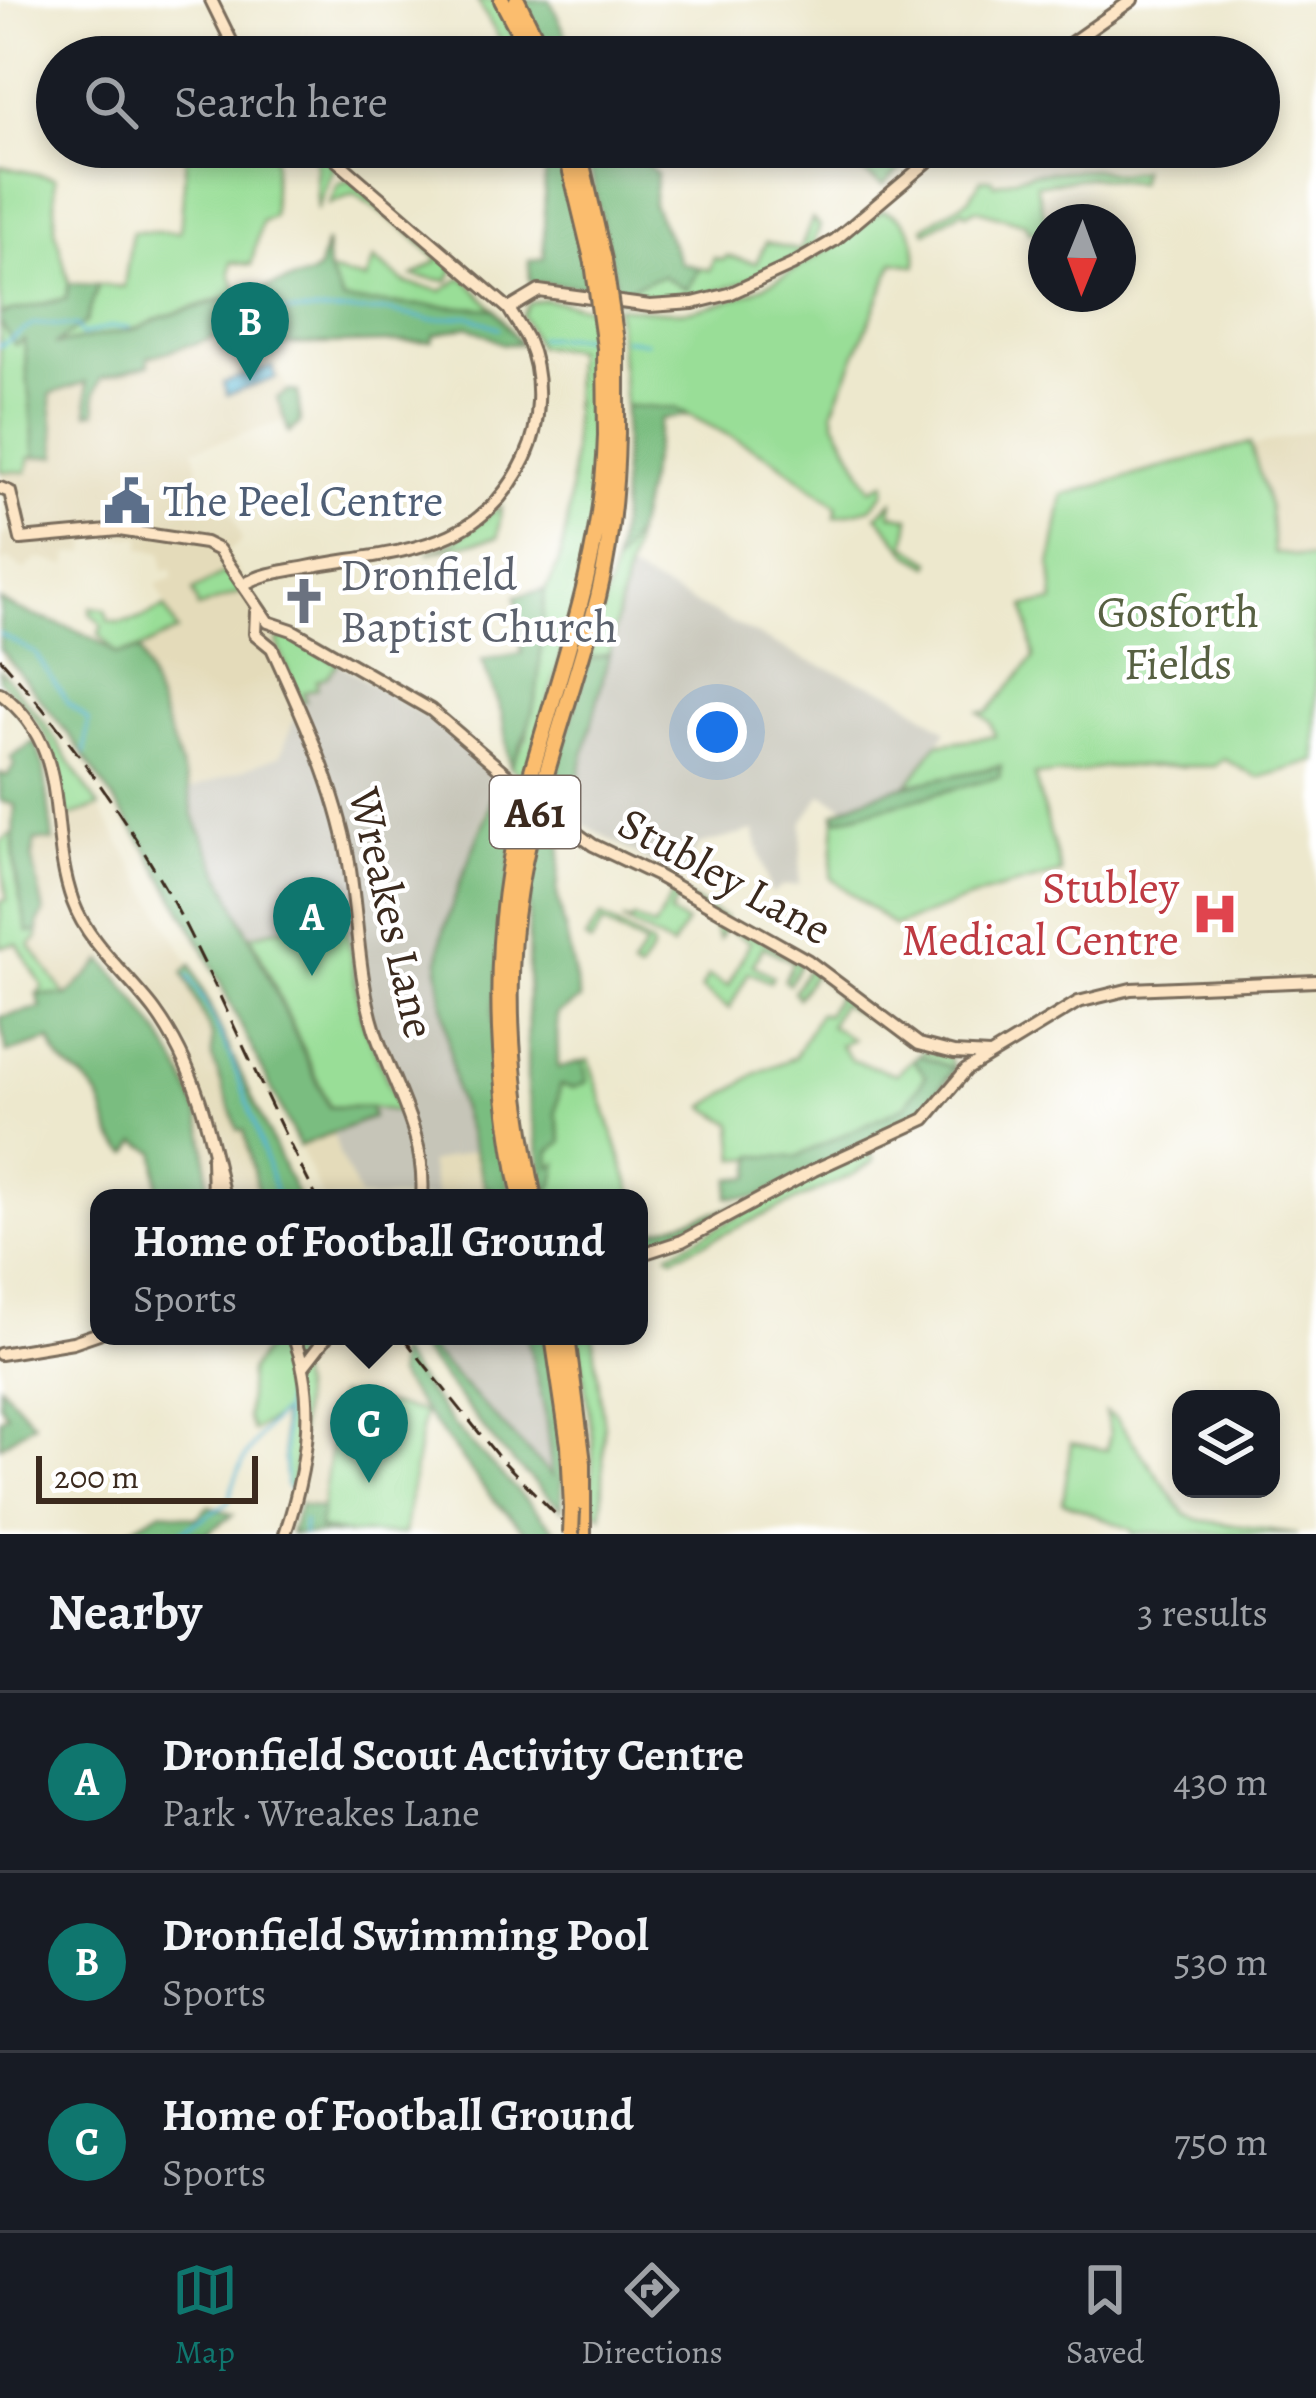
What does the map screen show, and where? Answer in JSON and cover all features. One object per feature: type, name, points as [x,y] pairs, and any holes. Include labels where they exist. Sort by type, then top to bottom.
[{"type":"highway","points":[[502,0],[521,36]]},
{"type":"highway","points":[[517,0],[535,36]]},
{"type":"highway","name":"A61","points":[[571,168],[598,262]]},
{"type":"highway","name":"A61","points":[[533,1189],[512,1052],[518,892],[541,788],[599,592],[612,511],[616,348],[582,168]]},
{"type":"highway","name":"A61","points":[[520,1189],[500,1061],[503,919],[523,802],[589,577],[612,434]]},
{"type":"highway","points":[[554,1345],[584,1534]]},
{"type":"highway","points":[[568,1345],[583,1463],[571,1534]]},
{"type":"street","points":[[211,0],[229,36]]},
{"type":"street","points":[[1081,36],[1132,0]]},
{"type":"street","points":[[0,488],[10,492],[17,534],[28,540],[119,530],[191,540],[219,550],[245,584],[291,570],[437,543],[476,521],[524,462],[535,424],[538,396],[528,341],[509,309],[345,168]]},
{"type":"street","points":[[509,309],[539,291],[650,306],[729,294],[793,266],[835,240],[921,168]]},
{"type":"street","name":"Wreakes Lane","points":[[245,584],[270,633],[336,808],[349,860],[363,980],[375,1030],[420,1143],[422,1189]]},
{"type":"street","name":"Stubley Lane","points":[[270,633],[431,710],[564,824],[610,855],[656,875],[807,959],[919,1044],[989,1055]]},
{"type":"street","points":[[0,694],[30,722],[46,748],[64,865],[78,912],[99,945],[154,1009],[179,1050],[201,1097],[222,1189]]},
{"type":"street","points":[[648,1252],[682,1241],[814,1170],[919,1123],[966,1070],[1069,1006],[1111,992],[1316,981]]},
{"type":"street","points":[[960,1054],[966,1070]]},
{"type":"street","points":[[212,1189],[209,1169],[214,1148]]},
{"type":"street","points":[[0,1354],[90,1336]]},
{"type":"street","points":[[285,1534],[301,1481],[308,1409],[297,1345]]},
{"type":"street","points":[[303,1367],[320,1345]]},
{"type":"shaded area","points":[[265,322],[288,394],[277,398],[285,421],[194,449],[206,503],[227,499],[242,541],[226,553],[256,598],[299,703],[282,755],[189,790],[140,651],[179,632],[156,584],[173,578],[172,569],[163,571],[162,552],[141,549],[141,537],[88,538],[87,553],[69,554],[67,566],[39,558],[24,571],[8,558],[0,564],[0,537],[13,531],[7,496],[0,493],[0,471],[26,472],[30,457],[57,456],[49,394],[149,364],[147,357]]},
{"type":"shaded area","points":[[1316,429],[1316,559],[1274,553],[1270,508],[1251,447]]},
{"type":"shaded area","points":[[628,570],[804,659],[897,695],[947,731],[906,787],[845,807],[822,794],[803,821],[799,885],[783,886],[771,894],[754,831],[699,845],[679,879],[569,816]]},
{"type":"shaded area","points":[[338,663],[433,721],[500,777],[442,936],[438,968],[455,1090],[475,1150],[429,1163],[435,1189],[356,1189],[340,1156],[333,1133],[372,1117],[371,1107],[400,1111],[361,1017],[345,914],[251,935],[193,815],[189,790],[281,755],[303,693]]},
{"type":"shaded area","points":[[99,807],[191,965],[184,973],[212,1037],[212,1057],[228,1108],[244,1130],[257,1189],[209,1189],[204,1135],[178,1067],[196,1060],[154,989],[142,985],[114,951],[67,997],[30,944],[38,938],[38,922],[44,913],[32,857],[35,839],[66,840],[64,818]]},
{"type":"shaded area","points":[[333,1133],[356,1189],[319,1189],[299,1146]]},
{"type":"shaded area","points":[[475,1150],[490,1189],[435,1189],[429,1163]]},
{"type":"shaded area","points":[[322,1345],[342,1359],[362,1360],[375,1345],[390,1345],[396,1351],[397,1376],[424,1412],[404,1534],[349,1534],[322,1509],[300,1504],[292,1491],[303,1410],[299,1367]]},
{"type":"shaded area","points":[[425,1345],[529,1345],[545,1413],[553,1478]]},
{"type":"green space","points":[[477,0],[494,0],[514,36],[498,36]]},
{"type":"green space","points":[[522,0],[550,0],[566,36],[540,36]]},
{"type":"green space","points":[[0,166],[55,178],[55,229],[69,283],[66,298],[0,314]]},
{"type":"green space","points":[[185,168],[274,168],[273,217],[262,221],[251,265],[231,262],[230,274],[240,297],[162,317],[139,328],[51,346],[86,322],[98,285],[124,287],[132,232],[180,232]]},
{"type":"green space","points":[[316,168],[334,168],[317,210]]},
{"type":"green space","points":[[545,168],[562,168],[588,287],[530,282],[529,261],[544,258]]},
{"type":"green space","points":[[590,168],[651,168],[657,174],[653,205],[681,263],[700,268],[687,289],[662,276],[618,292]]},
{"type":"green space","points":[[856,168],[902,168],[883,185]]},
{"type":"green space","points":[[1141,170],[1138,183],[1091,177],[1036,185],[1041,204],[1028,204],[1028,228],[976,209],[966,214],[963,210],[926,232],[924,227],[969,199],[981,179],[993,179],[994,184],[1032,173]]},
{"type":"green space","points":[[350,180],[451,263],[454,269],[448,281],[413,276],[438,260],[406,230],[354,194],[329,204],[338,184]]},
{"type":"green space","points":[[882,210],[910,230],[916,266],[894,262],[833,410],[871,489],[885,482],[885,492],[871,508],[835,517],[837,506],[773,458],[675,408],[625,406],[616,307],[683,311],[742,296],[816,257]]},
{"type":"green space","points":[[812,219],[820,226],[812,248],[742,283],[672,299],[618,299],[618,292],[662,275],[687,289],[700,268],[710,270],[714,258],[756,263],[766,242],[800,251]]},
{"type":"green space","points":[[326,242],[328,271],[343,301],[494,309],[520,344],[503,344],[468,326],[434,335],[432,341],[272,345],[265,323],[148,357],[149,365],[101,378],[95,393],[96,412],[88,413],[86,382],[50,394],[57,456],[35,457],[24,340],[15,345],[0,314],[66,299],[69,283],[98,285],[86,322],[54,345],[139,328],[310,275],[319,269]]},
{"type":"green space","points":[[374,259],[406,283],[442,291],[461,278],[466,280],[494,309],[343,301],[328,271],[366,280]]},
{"type":"green space","points":[[544,300],[590,307],[598,467],[580,585],[525,779],[510,767],[527,737],[545,590],[556,569],[569,510],[573,440],[574,350],[538,347],[522,315],[529,303]]},
{"type":"green space","points":[[0,322],[24,339],[35,457],[30,457],[27,472],[0,471]]},
{"type":"green space","points":[[298,392],[300,423],[289,433],[277,398]]},
{"type":"green space","points":[[625,406],[675,408],[689,415],[661,419],[636,532],[614,566],[621,513]]},
{"type":"green space","name":"Gosforth Fields","points":[[1250,443],[1270,508],[1274,553],[1316,559],[1316,761],[1258,778],[1224,759],[1215,766],[1104,767],[1034,775],[1061,873],[986,893],[894,926],[831,878],[835,820],[999,777],[1000,766],[906,787],[937,744],[995,736],[991,723],[979,712],[988,712],[1034,658],[1025,606],[1054,602],[1051,565],[1063,495]]},
{"type":"green space","points":[[893,501],[891,514],[910,518],[906,545],[932,561],[930,566],[909,554],[877,515]]},
{"type":"green space","points":[[501,506],[498,537],[427,553],[454,542]]},
{"type":"green space","points":[[636,532],[609,654],[589,659],[614,566]]},
{"type":"green space","points":[[227,571],[244,591],[198,608],[193,591]]},
{"type":"green space","points":[[545,590],[535,701],[510,767],[502,715],[482,660],[522,653],[516,596]]},
{"type":"green space","points":[[0,600],[91,637],[116,655],[140,651],[189,790],[193,815],[329,1107],[371,1107],[373,1117],[299,1146],[204,949],[146,848],[73,740],[0,649]]},
{"type":"green space","points":[[91,607],[105,609],[109,621],[124,622],[165,607],[177,631],[140,649],[116,654],[99,634],[102,625],[90,613]]},
{"type":"green space","points":[[286,633],[338,663],[328,676],[316,681],[318,688],[303,693],[306,701],[299,703],[277,641]]},
{"type":"green space","points":[[609,654],[569,816],[548,799],[589,659]]},
{"type":"green space","points":[[0,670],[44,722],[99,807],[64,818],[59,774],[48,742],[0,680]]},
{"type":"green space","points":[[35,741],[44,768],[53,841],[35,840],[32,857],[44,913],[38,932],[28,932],[16,869],[15,805],[0,801],[0,773],[7,776],[15,765],[11,758]]},
{"type":"green space","points":[[1001,766],[999,777],[835,820],[835,813],[874,795]]},
{"type":"green space","points":[[500,777],[519,795],[493,1012],[497,1120],[509,1189],[486,1189],[455,1090],[438,968],[442,936]]},
{"type":"green space","points":[[542,817],[562,833],[557,893],[580,1000],[557,1014],[558,1068],[583,1061],[587,1082],[574,1088],[560,1085],[556,1113],[562,1142],[549,1152],[550,1167],[558,1163],[550,1189],[546,1189],[527,1090],[529,886]]},
{"type":"green space","points":[[12,834],[16,881],[28,932],[38,932],[30,945],[67,997],[37,994],[43,987],[17,944],[0,947],[0,901],[7,900],[0,841]]},
{"type":"green space","points":[[675,890],[725,918],[727,926],[719,939],[714,928],[718,919],[678,898],[670,914],[686,923],[672,947],[622,920],[634,918],[654,928]]},
{"type":"green space","points":[[344,914],[361,1017],[400,1112],[330,1107],[251,935]]},
{"type":"green space","points":[[601,916],[651,945],[639,972],[632,968],[645,946],[603,923],[591,943],[585,939]]},
{"type":"green space","points":[[741,928],[801,963],[789,984],[784,981],[793,962],[763,947],[753,965],[773,976],[770,982],[749,972],[729,1009],[701,989],[708,976],[728,986],[750,942],[732,932]]},
{"type":"green space","points":[[103,960],[150,1019],[196,1107],[209,1189],[158,1189],[156,1152],[137,1142],[129,1154],[120,1146],[99,1098],[63,1063],[51,1040],[7,1053],[0,1017],[41,1008],[37,994],[67,996]]},
{"type":"green space","points":[[191,965],[294,1189],[257,1189],[244,1130],[238,1130],[212,1057],[212,1036],[183,972]]},
{"type":"green space","points":[[808,968],[882,1025],[841,1004],[830,1025],[852,1039],[840,1045],[851,1060],[896,1074],[913,1059],[926,1076],[905,1106],[796,1157],[736,1159],[733,1124],[705,1107],[757,1073],[795,1057],[819,1013],[826,1015],[838,995],[814,973],[798,998],[794,991]]},
{"type":"green space","points":[[923,1051],[948,1057],[956,1070],[924,1113],[902,1123],[928,1103],[952,1068],[918,1055]]},
{"type":"green space","points":[[918,1055],[953,1068],[928,1103],[902,1123],[756,1198],[728,1197],[731,1179],[751,1177],[754,1156],[796,1157],[905,1106],[926,1076],[913,1059]]},
{"type":"green space","points":[[589,1060],[631,1189],[550,1189],[554,1184],[549,1152],[562,1142],[556,1113],[560,1085],[586,1082],[583,1061]]},
{"type":"green space","points":[[871,1152],[874,1161],[854,1174],[673,1257],[668,1254],[813,1177]]},
{"type":"green space","points":[[738,1205],[663,1244],[648,1248],[648,1232]]},
{"type":"green space","points":[[268,1345],[288,1345],[301,1394],[292,1491],[286,1485],[281,1414],[253,1431],[247,1418],[249,1371]]},
{"type":"green space","points":[[340,1345],[374,1345],[362,1360]]},
{"type":"green space","points":[[416,1345],[425,1345],[552,1476],[545,1413],[529,1345],[547,1345],[562,1437],[562,1509],[501,1450]]},
{"type":"green space","points":[[579,1345],[594,1345],[604,1427],[602,1516],[592,1508],[593,1442]]},
{"type":"green space","points":[[396,1351],[453,1425],[559,1534],[528,1534],[491,1497],[397,1376]]},
{"type":"green space","points":[[0,1385],[34,1423],[0,1446],[0,1419],[7,1414],[0,1403]]},
{"type":"green space","points":[[338,1395],[424,1412],[404,1534],[319,1529]]},
{"type":"green space","points":[[1105,1412],[1116,1418],[1186,1515],[1297,1534],[1133,1534],[1063,1502],[1071,1443],[1107,1450],[1110,1433]]},
{"type":"green space","points":[[300,1504],[322,1509],[319,1529],[349,1534],[290,1534]]},
{"type":"green space","points":[[209,1506],[233,1515],[205,1534],[122,1534],[162,1511],[196,1518]]},
{"type":"water","points":[[272,366],[276,378],[227,395],[223,383]]},
{"type":"waterway","points":[[277,312],[390,311],[431,320],[468,316],[499,328]]},
{"type":"waterway","points":[[0,346],[34,324],[77,326],[81,335],[129,327]]},
{"type":"waterway","points":[[538,338],[597,337]]},
{"type":"waterway","points":[[624,339],[646,342]]},
{"type":"waterway","points":[[0,634],[35,653],[68,703],[88,720],[85,753]]},
{"type":"waterway","points":[[188,975],[229,1055],[274,1189]]},
{"type":"waterway","points":[[287,1379],[284,1432],[286,1485],[291,1490]]},
{"type":"waterway","points":[[177,1534],[228,1503],[247,1454],[280,1413]]},
{"type":"waterway","points":[[303,1534],[304,1521]]},
{"type":"railway","points":[[0,658],[98,781],[141,847],[198,950],[312,1189]]},
{"type":"railway","points":[[409,1345],[496,1454],[575,1534]]},
{"type":"place","name":"Dronfield Swimming Pool","points":[[250,381]]},
{"type":"place","name":"The Peel Centre","points":[[127,501]]},
{"type":"place","name":"Dronfield Baptist Church","points":[[304,601]]},
{"type":"place","name":"Stubley Medical Centre","points":[[1215,914]]},
{"type":"place","name":"Dronfield Scout Activity Centre","points":[[312,976]]},
{"type":"place","name":"Home of Football Ground","points":[[369,1483]]}]
